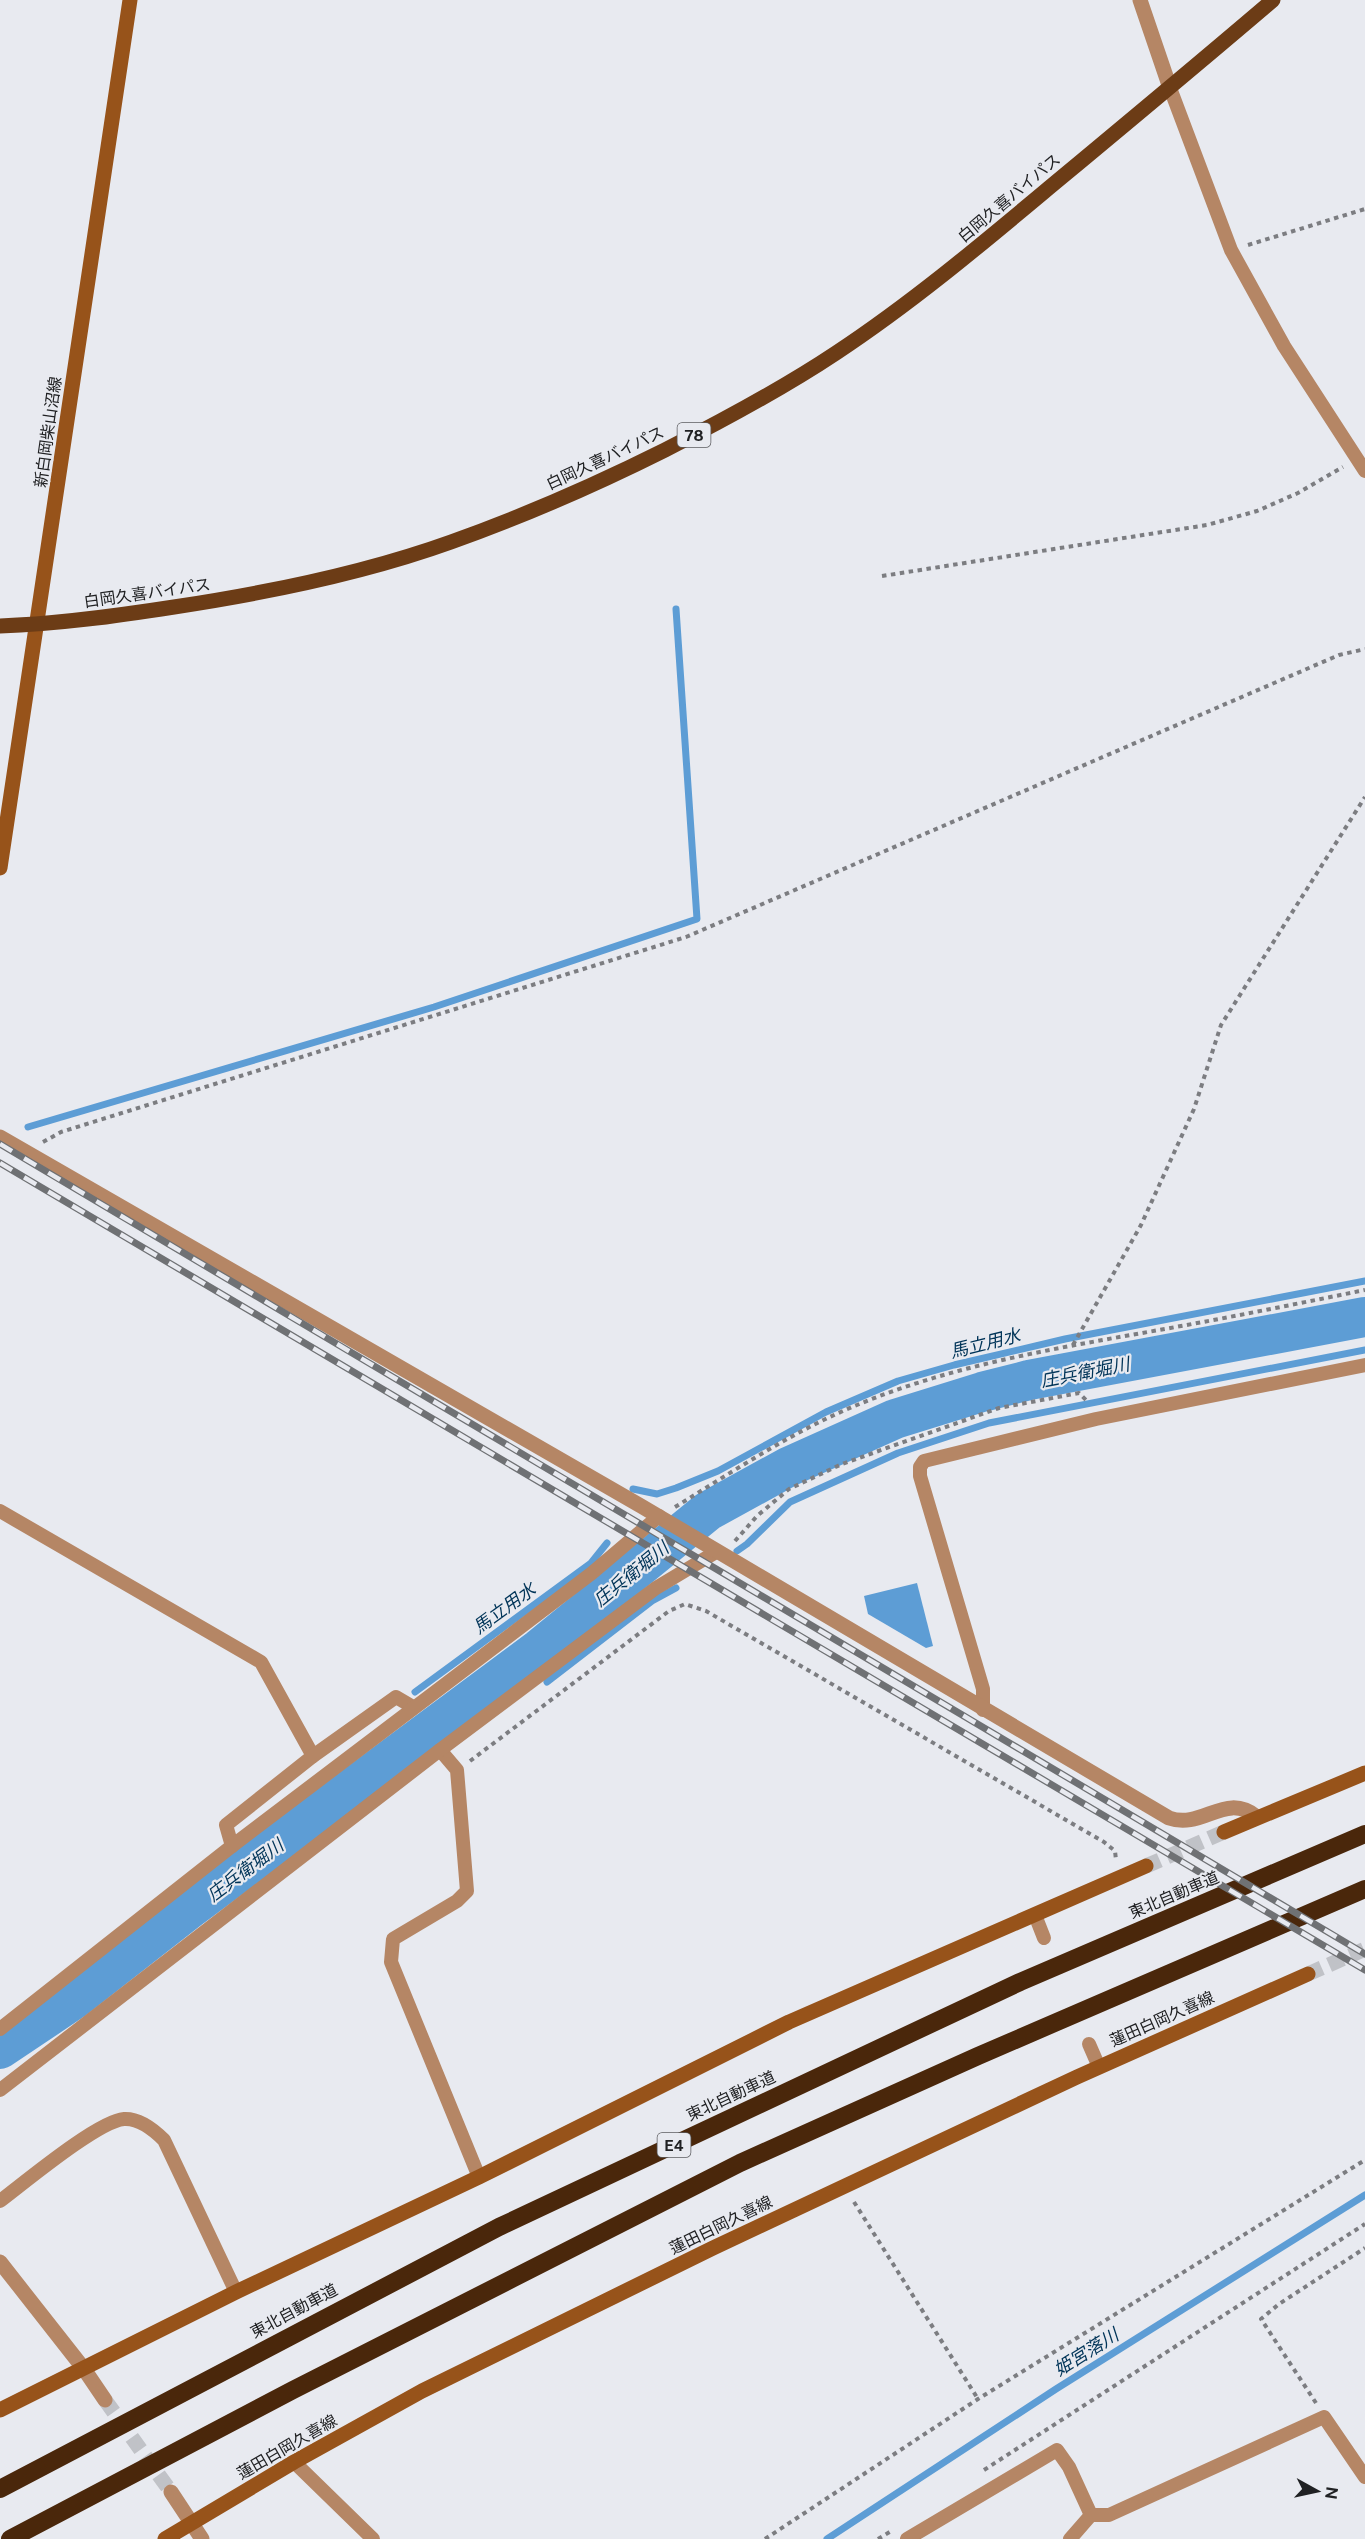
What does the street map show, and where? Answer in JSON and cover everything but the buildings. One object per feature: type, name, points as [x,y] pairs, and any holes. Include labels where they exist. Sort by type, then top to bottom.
[{"type":"highway","name":"東北自動車道","points":[[0,2489],[499,2227],[1020,1982],[1365,1834]]},
{"type":"highway","points":[[10,2539],[293,2390],[740,2163],[978,2056],[1365,1889]]},
{"type":"main road","name":"白岡久喜バイパス","points":[[0,626],[38,625],[119,616],[303,584],[447,544],[508,521],[622,471],[715,425],[789,383],[846,346],[943,276],[1274,0]]},
{"type":"street","name":"新白岡柴山沼線","points":[[0,868],[130,0]]},
{"type":"street","points":[[1140,0],[1170,87]]},
{"type":"street","points":[[0,1137],[664,1520],[1169,1818],[1181,1822],[1226,1808],[1238,1807],[1257,1817]]},
{"type":"street","points":[[1224,1832],[1365,1773]]},
{"type":"street","points":[[0,2410],[236,2292],[479,2177],[789,2022],[1146,1866]]},
{"type":"street","name":"蓮田白岡久喜線","points":[[165,2539],[294,2462],[422,2391],[844,2187],[1099,2067],[1308,1974]]},
{"type":"street","points":[[0,2262],[84,2369],[105,2400]]},
{"type":"street","points":[[171,2492],[202,2539]]},
{"type":"lane","points":[[1170,87],[1231,250],[1284,345],[1365,471]]},
{"type":"lane","points":[[983,1710],[983,1689],[920,1476],[920,1467],[924,1461],[936,1456],[1104,1417],[1365,1365]]},
{"type":"lane","points":[[0,1511],[261,1662],[314,1756]]},
{"type":"lane","points":[[0,2029],[413,1707],[664,1520]]},
{"type":"lane","points":[[0,2090],[440,1750],[656,1588],[712,1549]]},
{"type":"lane","points":[[232,1846],[226,1825],[314,1756],[396,1697],[413,1707]]},
{"type":"lane","points":[[440,1750],[457,1770],[467,1891],[457,1900],[393,1939],[391,1962],[479,2177]]},
{"type":"lane","points":[[1035,1915],[1044,1938]]},
{"type":"lane","points":[[1089,2044],[1099,2067]]},
{"type":"lane","points":[[0,2201],[103,2125],[125,2119],[153,2128],[164,2140],[236,2292]]},
{"type":"lane","points":[[1070,2539],[1091,2515],[1109,2515],[1324,2416],[1365,2477]]},
{"type":"lane","points":[[907,2539],[1057,2450],[1069,2467],[1091,2515]]},
{"type":"lane","points":[[294,2462],[373,2539]]},
{"type":"path","points":[[1231,250],[1365,209]]},
{"type":"path","points":[[882,576],[1207,525],[1257,511],[1298,493],[1356,459]]},
{"type":"path","points":[[30,1155],[45,1140],[61,1132],[686,937],[1339,656],[1365,649]]},
{"type":"path","points":[[1073,1345],[1151,1204],[1194,1109],[1221,1025],[1365,797]]},
{"type":"path","points":[[664,1520],[774,1446],[855,1405],[912,1384],[976,1366],[1073,1345],[1365,1290]]},
{"type":"path","points":[[712,1549],[731,1546],[757,1516],[789,1488],[895,1443],[999,1408],[1079,1393],[1104,1417]]},
{"type":"path","points":[[457,1770],[669,1611],[685,1604],[706,1611],[1104,1842],[1115,1851],[1120,1876]]},
{"type":"path","points":[[765,2539],[978,2399],[1365,2160]]},
{"type":"path","points":[[844,2187],[978,2399]]},
{"type":"path","points":[[978,2474],[1365,2224]]},
{"type":"path","points":[[1324,2416],[1261,2319],[1279,2304],[1365,2248]]},
{"type":"path","points":[[878,2539],[898,2526]]},
{"type":"water","points":[[917,1583],[933,1646],[926,1648],[868,1614],[864,1596]]},
{"type":"waterway","points":[[28,1127],[434,1007],[697,919],[676,609]]},
{"type":"waterway","name":"馬立用水","points":[[633,1489],[657,1494],[676,1488],[718,1471],[826,1412],[898,1381],[954,1365],[1065,1339],[1365,1281]]},
{"type":"waterway","name":"庄兵衛堀川","points":[[0,2049],[73,2000],[188,1910],[539,1649],[708,1511],[788,1467],[895,1419],[982,1392],[1029,1380],[1365,1317]]},
{"type":"waterway","points":[[737,1551],[790,1502],[898,1453],[989,1423],[1365,1350]]},
{"type":"waterway","name":"馬立用水","points":[[415,1692],[591,1563],[607,1543]]},
{"type":"waterway","points":[[547,1682],[652,1601],[676,1588]]},
{"type":"waterway","name":"姫宮落川","points":[[827,2539],[1056,2389],[1365,2195]]},
{"type":"tunnel","points":[[1146,1866],[1224,1832]]},
{"type":"tunnel","points":[[1308,1974],[1365,1949]]},
{"type":"tunnel","points":[[105,2400],[171,2492]]},
{"type":"railway","points":[[0,1144],[1365,1954]]},
{"type":"railway","points":[[0,1163],[1365,1970]]}]
